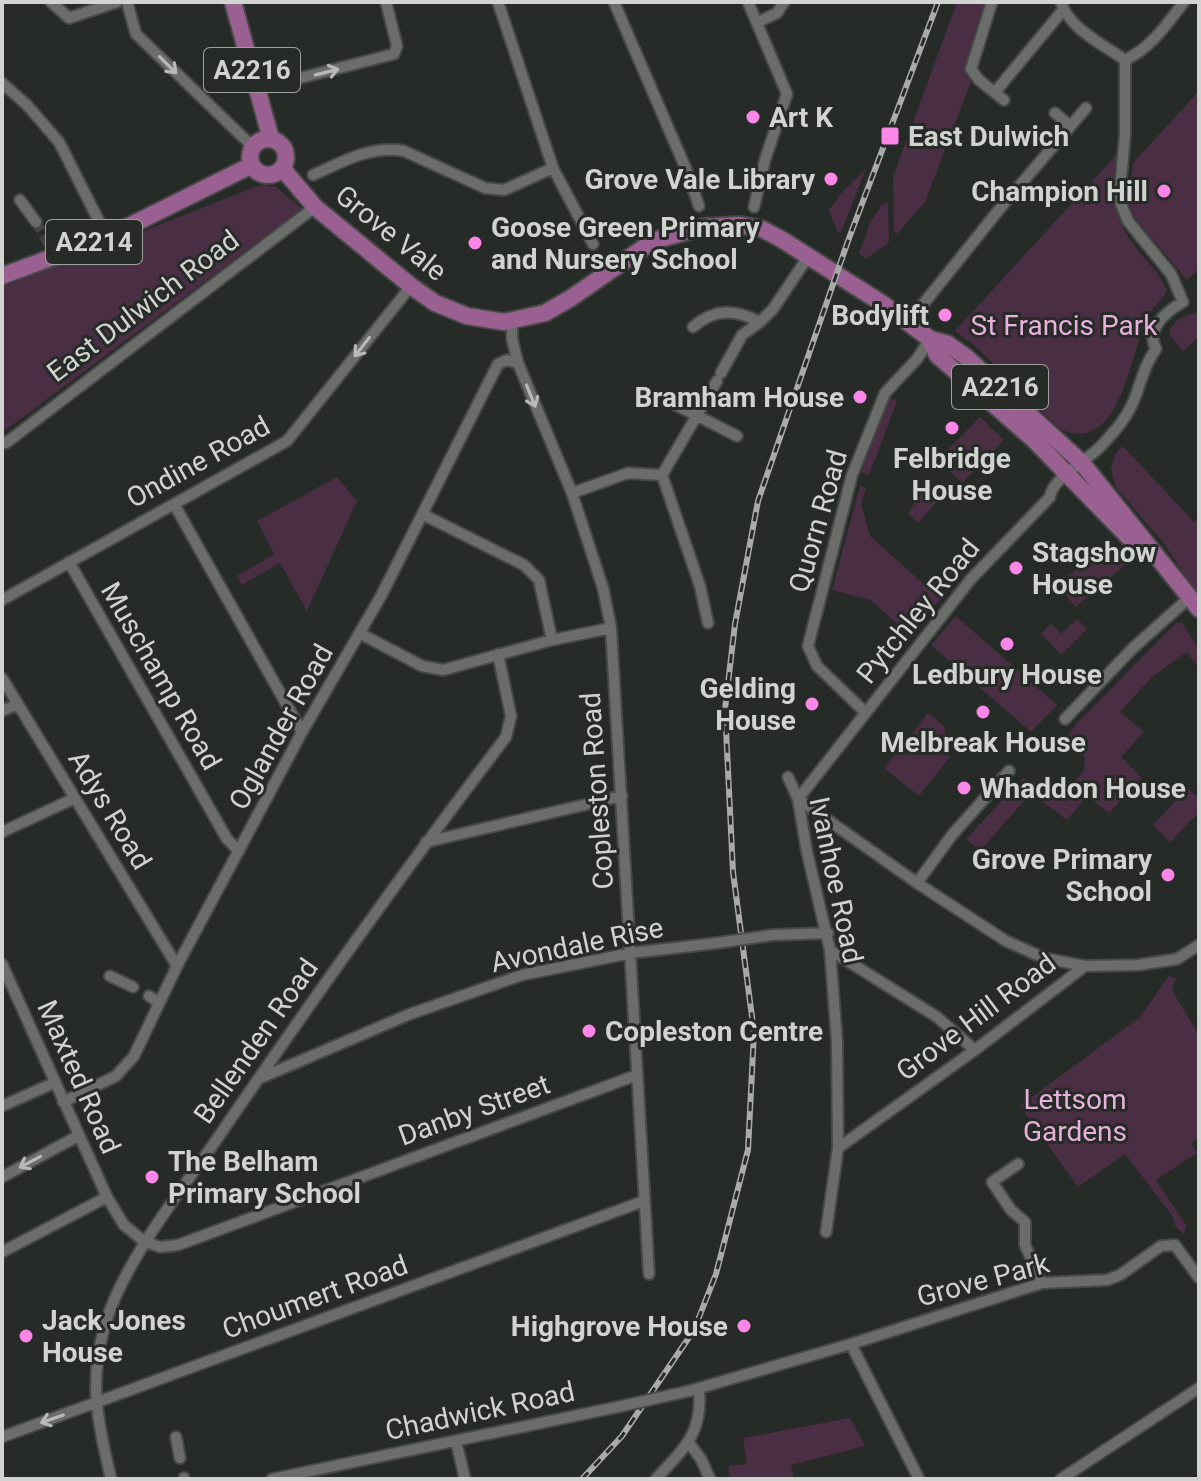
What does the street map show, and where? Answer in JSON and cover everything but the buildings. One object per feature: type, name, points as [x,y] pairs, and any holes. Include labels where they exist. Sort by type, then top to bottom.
[{"type":"main road","name":"A2216","points":[[233,2],[271,139],[279,142],[285,150],[286,160],[282,168]]},
{"type":"main road","points":[[271,139],[259,141],[253,147],[250,156],[252,165],[259,172],[269,175],[282,168]]},
{"type":"main road","name":"East Dulwich Road","points":[[2,276],[55,250],[107,237],[252,165]]},
{"type":"main road","name":"Grove Vale","points":[[282,168],[315,207],[411,286],[435,303],[467,316],[497,322],[512,321],[553,310],[646,246],[673,234],[703,227],[740,225],[762,229],[908,323]]},
{"type":"main road","name":"A2216","points":[[908,323],[930,339],[948,344],[966,357],[1082,463],[1191,603],[1199,623]]},
{"type":"main road","name":"A2216","points":[[930,339],[937,355],[1068,474],[1191,603]]},
{"type":"street","points":[[51,2],[69,18],[117,2]]},
{"type":"street","points":[[127,2],[136,34],[253,147]]},
{"type":"street","points":[[257,89],[396,52],[386,2]]},
{"type":"street","points":[[498,2],[553,168],[593,244]]},
{"type":"street","points":[[614,2],[699,206]]},
{"type":"street","points":[[748,2],[787,94],[765,160],[754,207]]},
{"type":"street","points":[[758,22],[777,13],[784,2]]},
{"type":"street","points":[[992,2],[971,69],[979,80],[1000,95],[1062,6],[1073,22],[1125,60],[1136,55],[1154,39],[1184,2]]},
{"type":"street","name":"Pytchley Road","points":[[798,799],[971,579],[1050,497],[1051,488],[1058,479],[1082,463],[1119,425],[1133,403],[1148,360],[1156,349],[1152,342],[1154,331],[1170,309],[1183,302],[1171,274],[1128,221],[1121,204],[1125,60]]},
{"type":"street","points":[[2,83],[27,105],[59,142],[107,237]]},
{"type":"street","points":[[908,323],[1086,108]]},
{"type":"street","points":[[1055,113],[1069,125]]},
{"type":"street","points":[[313,175],[361,153],[389,148],[404,151],[485,188],[504,190],[553,168]]},
{"type":"street","points":[[20,200],[36,222]]},
{"type":"street","name":"East Dulwich Road","points":[[2,442],[6,443],[315,207]]},
{"type":"street","points":[[662,475],[742,335],[773,309],[808,257]]},
{"type":"street","name":"Ondine Road","points":[[2,600],[287,441],[411,286]]},
{"type":"street","points":[[693,327],[707,316],[740,312],[760,322]]},
{"type":"street","name":"Copleston Road","points":[[512,321],[512,339],[518,363],[572,493],[603,588],[611,628],[649,1274]]},
{"type":"street","name":"Quorn Road","points":[[866,713],[817,666],[808,646],[852,475],[885,393],[917,359],[930,339]]},
{"type":"street","name":"Oglander Road","points":[[63,1102],[96,1087],[126,1067],[134,1056],[177,966],[302,732],[361,634],[424,515],[498,364],[507,360],[518,363]]},
{"type":"street","points":[[668,401],[737,436]]},
{"type":"street","points":[[572,493],[628,473],[662,475]]},
{"type":"street","points":[[662,475],[700,586],[708,623]]},
{"type":"street","points":[[174,504],[302,732]]},
{"type":"street","points":[[424,515],[524,565],[539,580],[552,640]]},
{"type":"street","name":"Muschamp Road","points":[[69,562],[227,839],[239,851]]},
{"type":"street","points":[[1065,719],[1133,648],[1191,603]]},
{"type":"street","points":[[361,634],[422,666],[443,670],[552,640],[611,628]]},
{"type":"street","name":"Bellenden Road","points":[[111,1479],[95,1403],[97,1364],[105,1323],[131,1267],[257,1079],[426,842],[506,737],[511,716],[498,654]]},
{"type":"street","name":"Adys Road","points":[[2,678],[177,966]]},
{"type":"street","points":[[2,711],[18,704]]},
{"type":"street","points":[[917,883],[952,835],[1009,771]]},
{"type":"street","name":"Ivanhoe Road","points":[[788,777],[798,799],[830,950],[837,1042],[838,1148],[826,1232]]},
{"type":"street","points":[[426,842],[622,796]]},
{"type":"street","points":[[2,832],[75,798]]},
{"type":"street","points":[[798,799],[1006,941],[1044,958],[1085,966]]},
{"type":"street","name":"Avondale Rise","points":[[257,1079],[410,1014],[522,975],[631,953],[773,935],[828,933]]},
{"type":"street","name":"Grove Hill Road","points":[[838,1148],[1085,966],[1138,965],[1177,959],[1199,945]]},
{"type":"street","points":[[830,950],[937,1017],[975,1050]]},
{"type":"street","name":"Maxted Road","points":[[3,971],[107,1197],[124,1225],[146,1242]]},
{"type":"street","points":[[110,976],[133,987]]},
{"type":"street","points":[[149,996],[159,1003]]},
{"type":"street","name":"Danby Street","points":[[146,1242],[160,1247],[178,1245],[637,1075]]},
{"type":"street","points":[[2,1106],[54,1083]]},
{"type":"street","points":[[2,1177],[78,1136]]},
{"type":"street","points":[[1018,1164],[992,1182],[1011,1210],[1025,1222],[1025,1245],[1042,1283]]},
{"type":"street","points":[[2,1252],[107,1197]]},
{"type":"street","name":"Choumert Road","points":[[2,1437],[644,1201]]},
{"type":"street","name":"Grove Park","points":[[694,1390],[1042,1283],[1107,1280],[1120,1275],[1161,1246],[1175,1245],[1199,1278]]},
{"type":"street","points":[[851,1344],[919,1479]]},
{"type":"street","points":[[1061,1479],[1199,1388]]},
{"type":"street","points":[[656,1479],[689,1443],[698,1421],[694,1390]]},
{"type":"street","name":"Chadwick Road","points":[[272,1479],[694,1390]]},
{"type":"street","points":[[176,1437],[180,1458]]},
{"type":"street","points":[[456,1441],[465,1479]]},
{"type":"street","points":[[689,1443],[710,1479]]},
{"type":"green space","points":[[957,2],[996,2],[989,34],[925,202],[897,234],[894,232],[893,177]]},
{"type":"green space","name":"Champion Hill","points":[[1199,91],[1199,268],[1187,280],[1133,216],[1128,200],[1133,163]]},
{"type":"green space","name":"St Francis Park","points":[[1118,153],[1114,194],[1119,218],[1132,242],[1167,290],[1145,321],[1128,377],[1109,416],[1096,429],[1080,434],[1060,429],[976,347],[955,331]]},
{"type":"green space","points":[[866,169],[841,233],[837,231],[829,210],[842,192]]},
{"type":"green space","points":[[265,185],[276,187],[302,209],[2,430],[2,287]]},
{"type":"green space","points":[[888,203],[889,242],[866,259],[859,254],[870,223],[882,204]]},
{"type":"green space","points":[[1199,313],[1199,337],[1183,351],[1169,334],[1171,329],[1180,318]]},
{"type":"green space","points":[[889,398],[897,401],[869,475],[861,472]]},
{"type":"green space","points":[[980,417],[1004,440],[962,483],[938,460]]},
{"type":"green space","points":[[1123,446],[1194,522],[1199,517],[1199,597],[1165,545],[1115,486],[1111,467],[1117,451]]},
{"type":"green space","points":[[337,477],[357,501],[307,611],[280,563],[242,585],[237,576],[274,554],[257,521]]},
{"type":"green space","points":[[928,480],[943,495],[918,523],[908,514]]},
{"type":"green space","points":[[860,486],[866,488],[861,504],[870,536],[940,599],[910,636],[871,600],[832,590]]},
{"type":"green space","points":[[1108,542],[1127,563],[1076,607],[1057,586]]},
{"type":"green space","points":[[956,616],[1057,705],[1031,732],[931,645]]},
{"type":"green space","points":[[1077,619],[1087,629],[1061,655],[1041,634],[1051,624],[1061,634]]},
{"type":"green space","points":[[1176,623],[1182,623],[1199,649],[1199,668],[1187,652],[1152,677],[1120,712],[1144,732],[1121,757],[1142,778],[1109,813],[1087,796],[1067,820],[1031,793],[980,851],[966,839],[1023,778],[1050,791],[1067,789],[1084,771],[1085,757],[1067,737],[1077,723]]},
{"type":"green space","points":[[928,713],[944,726],[946,737],[938,747],[950,757],[919,796],[884,768]]},
{"type":"green space","points":[[1188,788],[1199,798],[1199,812],[1170,842],[1153,825]]},
{"type":"green space","name":"Lettsom Gardens","points":[[1169,976],[1176,979],[1172,987],[1174,994],[1199,1035],[1199,1138],[1191,1143],[1197,1153],[1156,1180],[1186,1225],[1184,1235],[1125,1154],[1078,1187],[1020,1106],[1140,1017]]},
{"type":"green space","points":[[850,1418],[865,1446],[791,1465],[794,1479],[716,1479],[730,1477],[728,1466],[747,1464],[743,1438]]},
{"type":"tunnel","points":[[36,222],[49,245]]},
{"type":"railway","points":[[582,1479],[622,1436],[694,1330],[716,1274],[748,1150],[754,1032],[733,872],[725,709],[735,624],[758,501],[848,241],[938,2]]},
{"type":"place","name":"Art K","points":[[753,117]]},
{"type":"place","name":"East Dulwich","points":[[890,136]]},
{"type":"place","name":"Grove Vale Library","points":[[831,179]]},
{"type":"place","name":"Champion Hill","points":[[1164,191]]},
{"type":"place","name":"Goose Green Primary and Nursery School","points":[[475,243]]},
{"type":"place","name":"Bodylift","points":[[945,315]]},
{"type":"place","name":"Bramham House","points":[[860,397]]},
{"type":"place","name":"Felbridge House","points":[[952,428]]},
{"type":"place","name":"Stagshow House","points":[[1016,568]]},
{"type":"place","name":"Ledbury House","points":[[1007,644]]},
{"type":"place","name":"Gelding House","points":[[812,704]]},
{"type":"place","name":"Melbreak House","points":[[983,712]]},
{"type":"place","name":"Whaddon House","points":[[964,788]]},
{"type":"place","name":"Grove Primary School","points":[[1168,875]]},
{"type":"place","name":"Copleston Centre","points":[[589,1031]]},
{"type":"place","name":"The Belham Primary School","points":[[152,1177]]},
{"type":"place","name":"Highgrove House","points":[[744,1326]]},
{"type":"place","name":"Jack Jones House","points":[[26,1336]]}]
